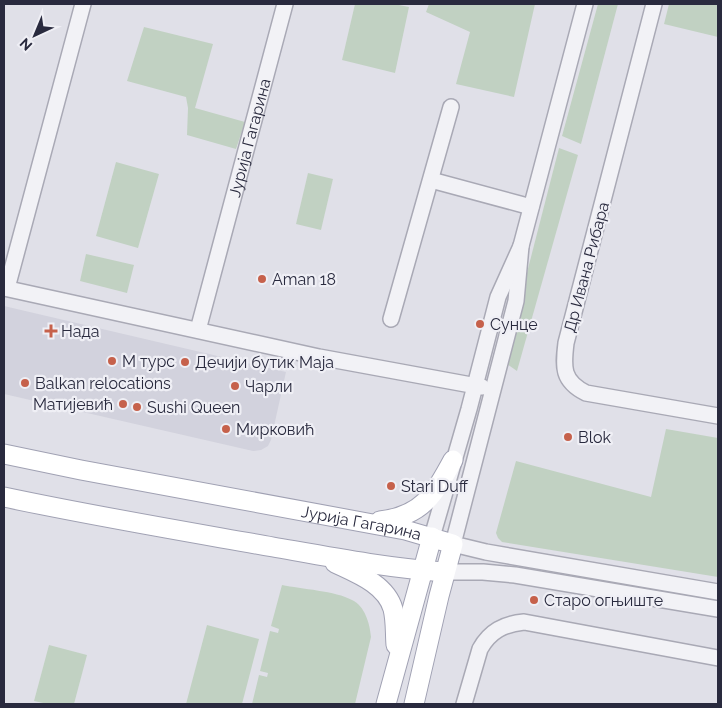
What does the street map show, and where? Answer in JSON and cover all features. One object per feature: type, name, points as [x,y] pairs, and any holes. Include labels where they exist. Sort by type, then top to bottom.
[{"type":"main road","name":"Јурија Гагарина","points":[[4,454],[405,530],[454,544]]},
{"type":"main road","points":[[364,523],[388,520],[411,513],[428,500],[453,460]]},
{"type":"main road","points":[[4,497],[69,511],[321,555],[445,572]]},
{"type":"main road","points":[[386,704],[432,538]]},
{"type":"main road","points":[[414,704],[445,572],[454,544]]},
{"type":"main road","points":[[321,555],[369,580],[384,594],[394,613],[397,662]]},
{"type":"street","points":[[83,4],[5,288],[319,357],[493,390]]},
{"type":"street","name":"Јурија Гагарина","points":[[198,330],[285,4]]},
{"type":"street","points":[[454,544],[516,301],[521,246],[585,4]]},
{"type":"street","name":"Др Ивана Рибара","points":[[654,4],[566,343],[564,366],[571,383],[586,393],[718,416]]},
{"type":"street","points":[[391,319],[450,106]]},
{"type":"street","points":[[431,180],[531,207]]},
{"type":"street","points":[[432,538],[498,297],[521,246]]},
{"type":"street","name":"Јурија Гагарина","points":[[454,544],[486,552],[718,592]]},
{"type":"street","points":[[445,572],[483,572],[515,575],[718,609]]},
{"type":"street","points":[[464,704],[484,641],[498,628],[514,623],[524,622],[718,658]]},
{"type":"shaded area","points":[[4,306],[286,372],[268,446],[261,450],[253,451],[4,394]]},
{"type":"green space","points":[[355,4],[394,4],[409,7],[395,73],[342,60]]},
{"type":"green space","points":[[429,4],[535,4],[514,97],[456,84],[470,32],[426,12]]},
{"type":"green space","points":[[598,4],[618,4],[581,144],[562,136]]},
{"type":"green space","points":[[669,4],[718,4],[718,37],[664,24]]},
{"type":"green space","points":[[144,27],[213,44],[195,108],[245,122],[236,149],[187,135],[188,108],[186,97],[127,81]]},
{"type":"green space","points":[[559,148],[578,155],[517,371],[504,362]]},
{"type":"green space","points":[[116,162],[159,174],[138,248],[96,236]]},
{"type":"green space","points":[[308,173],[333,179],[321,230],[296,224]]},
{"type":"green space","points":[[86,254],[134,265],[127,293],[80,281]]},
{"type":"green space","points":[[666,429],[718,438],[718,577],[502,542],[498,538],[496,533],[516,461],[651,497]]},
{"type":"green space","points":[[282,585],[328,592],[352,600],[360,606],[368,621],[371,637],[355,704],[252,704],[259,675],[267,677],[268,673],[260,671],[270,631],[278,633],[279,629],[271,626]]},
{"type":"green space","points":[[207,625],[259,639],[242,704],[186,704]]},
{"type":"green space","points":[[49,645],[87,655],[74,704],[48,704],[34,701]]},
{"type":"place","name":"Aman 18","points":[[262,279]]},
{"type":"place","name":"Сунце","points":[[480,324]]},
{"type":"place","name":"Нада","points":[[51,331]]},
{"type":"place","name":"М турс","points":[[112,361]]},
{"type":"place","name":"Дечији бутик Маја","points":[[185,362]]},
{"type":"place","name":"Balkan relocations","points":[[25,383]]},
{"type":"place","name":"Чарли","points":[[235,386]]},
{"type":"place","name":"Матијевић","points":[[123,404]]},
{"type":"place","name":"Sushi Queen","points":[[137,407]]},
{"type":"place","name":"Мирковић","points":[[226,429]]},
{"type":"place","name":"Blok","points":[[568,437]]},
{"type":"place","name":"Stari Duff","points":[[391,486]]},
{"type":"place","name":"Старо огњиште","points":[[534,600]]}]
